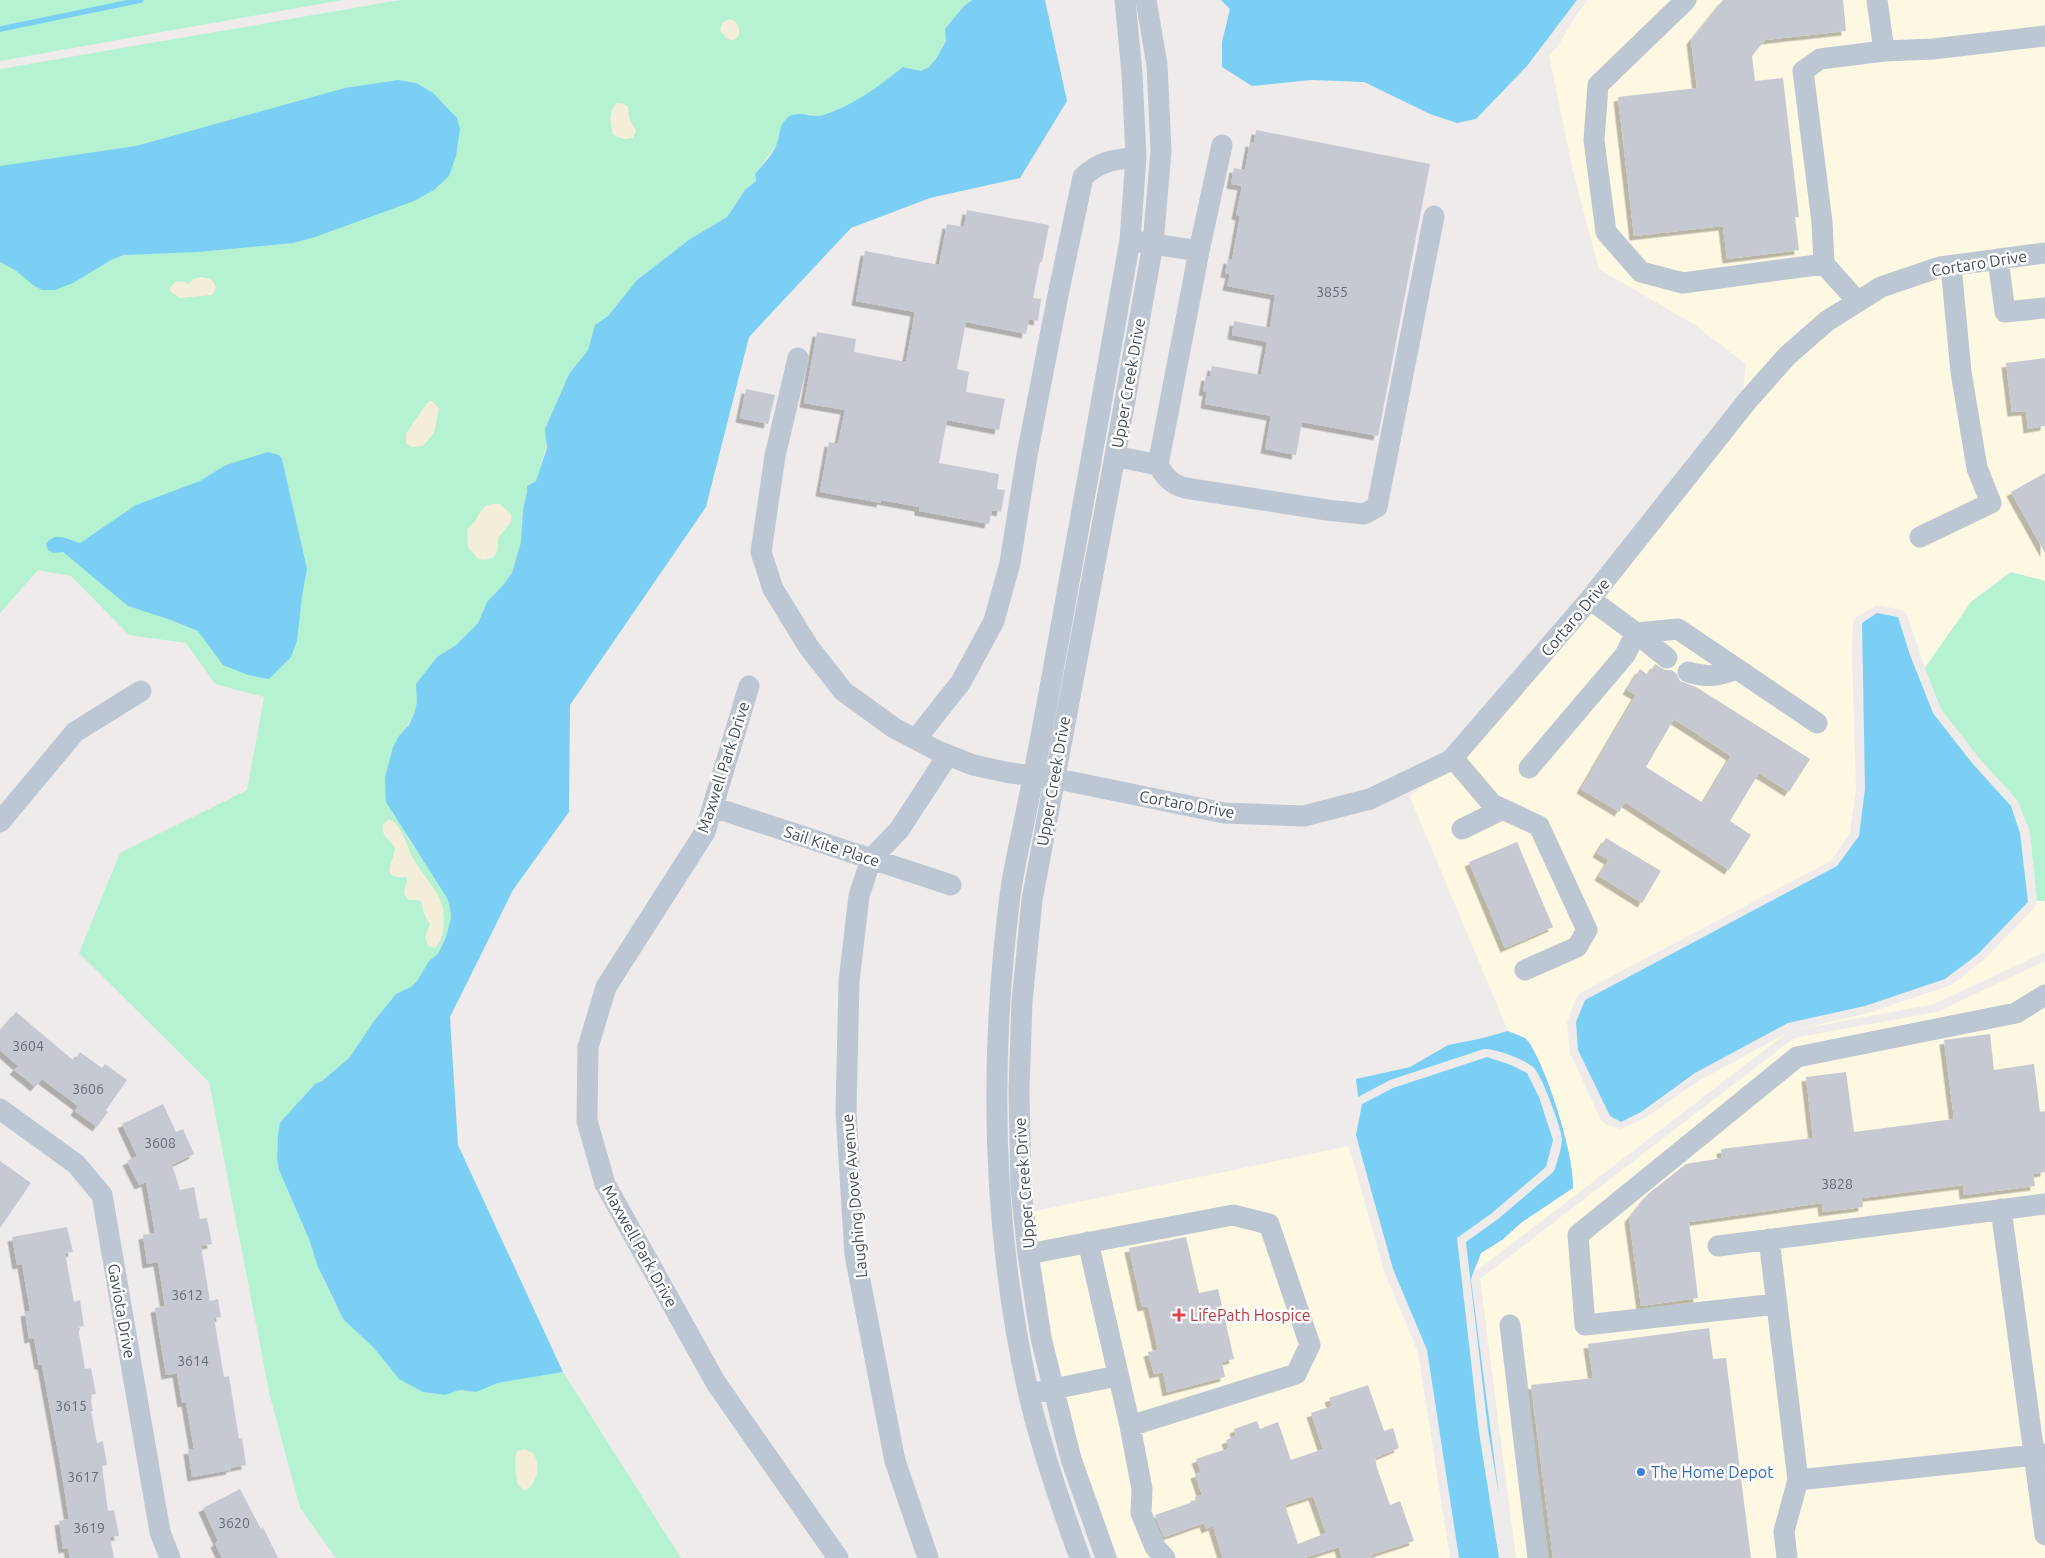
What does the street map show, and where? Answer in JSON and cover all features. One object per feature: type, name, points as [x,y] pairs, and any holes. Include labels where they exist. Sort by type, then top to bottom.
[{"type":"street","name":"Upper Creek Drive","points":[[1106,1558],[1071,1459],[1041,1338],[1028,1254],[1022,1188],[1019,1119],[1022,1002],[1043,777],[1130,240],[1136,157],[1132,73],[1125,0]]},
{"type":"street","name":"Upper Creek Drive","points":[[1080,1558],[1048,1467],[1018,1342],[1006,1256],[999,1178],[995,1088],[998,1003],[1010,892],[1043,777],[1115,456],[1153,244],[1160,151],[1157,65],[1146,0]]},
{"type":"street","points":[[1686,0],[1598,85],[1594,140],[1606,232],[1641,272],[1683,283],[1824,264]]},
{"type":"street","points":[[1877,0],[1884,51]]},
{"type":"street","points":[[1858,302],[1824,264],[1822,222],[1804,71],[1820,59],[1884,51],[1933,49],[2045,36]]},
{"type":"street","points":[[1222,145],[1199,251],[1158,465],[1164,476],[1174,485],[1327,510],[1364,514],[1377,507],[1434,216]]},
{"type":"street","points":[[916,739],[960,682],[994,621],[1010,563],[1027,455],[1083,177],[1094,167],[1111,160],[1136,157]]},
{"type":"street","points":[[1130,240],[1199,251]]},
{"type":"street","name":"Cortaro Drive","points":[[798,358],[775,456],[760,552],[773,589],[808,646],[843,691],[894,728],[948,755],[973,765],[1224,813],[1304,816],[1370,799],[1453,758],[1590,599],[1748,400],[1787,356],[1827,321],[1881,287],[1940,267],[2045,253]]},
{"type":"street","points":[[1998,260],[2005,312],[2045,308]]},
{"type":"street","points":[[1920,537],[1991,503],[1977,468],[1961,372],[1951,266]]},
{"type":"street","points":[[1115,456],[1158,465]]},
{"type":"street","points":[[1590,599],[1667,658]]},
{"type":"street","points":[[1636,633],[1678,629],[1817,723]]},
{"type":"street","points":[[1529,768],[1625,655],[1636,633]]},
{"type":"street","points":[[1688,672],[1713,677],[1737,669]]},
{"type":"street","name":"Maxwell Park Drive","points":[[749,686],[705,832],[606,987],[588,1048],[587,1121],[605,1184],[716,1383],[838,1558]]},
{"type":"street","points":[[0,822],[75,732],[141,691]]},
{"type":"street","points":[[871,859],[899,830],[948,755]]},
{"type":"street","points":[[1453,758],[1492,804],[1539,826],[1587,930],[1577,947],[1525,970]]},
{"type":"street","name":"Sail Kite Place","points":[[713,807],[951,885]]},
{"type":"street","points":[[1462,829],[1503,809]]},
{"type":"street","name":"Laughing Dove Avenue","points":[[871,859],[859,896],[849,981],[846,1112],[855,1255],[895,1460],[928,1558]]},
{"type":"street","points":[[1777,1304],[1585,1325],[1578,1235],[1797,1057],[2016,1013],[2045,995]]},
{"type":"street","name":"Gaviota Drive","points":[[0,1109],[76,1164],[102,1195],[160,1532],[170,1558]]},
{"type":"street","points":[[1718,1246],[2045,1204]]},
{"type":"street","points":[[2001,1210],[2039,1454],[2045,1534]]},
{"type":"street","points":[[1028,1254],[1233,1215],[1270,1224],[1310,1344],[1296,1374],[1130,1426]]},
{"type":"street","points":[[1769,1239],[1798,1480],[1784,1531],[1787,1558]]},
{"type":"street","points":[[1088,1242],[1130,1426],[1142,1489],[1141,1513],[1155,1547],[1165,1558]]},
{"type":"street","points":[[1510,1325],[1538,1558]]},
{"type":"street","points":[[1029,1394],[1118,1376]]},
{"type":"street","points":[[1798,1480],[2039,1454]]},
{"type":"shaded area","points":[[1588,0],[2045,0],[2045,244],[1936,259],[1743,390],[1746,364],[1695,325],[1599,269],[1573,171],[1549,55],[1558,46],[1573,20]]},
{"type":"shaded area","points":[[2045,262],[2045,581],[2010,572],[1971,602],[1925,668],[1907,615],[1903,610],[1877,605],[1855,618],[1853,623],[1852,654],[1856,789],[1850,833],[1831,861],[1580,993],[1576,998],[1567,1023],[1570,1053],[1601,1120],[1605,1124],[1620,1129],[1645,1118],[1700,1080],[1787,1033],[1475,1272],[1481,1253],[1502,1240],[1522,1222],[1573,1188],[1572,1168],[1560,1119],[1541,1066],[1527,1039],[1508,1031],[1410,797],[1427,782],[1460,765],[1598,605],[1756,405],[1795,362],[1834,329],[1886,295],[1942,276]]},
{"type":"shaded area","points":[[2037,901],[2045,901],[2045,952],[1934,1004],[1796,1030],[1868,1013],[1951,985],[1985,959],[2035,907]]},
{"type":"shaded area","points":[[2045,961],[2045,1558],[1516,1558],[1480,1279],[1794,1038],[1937,1012]]},
{"type":"shaded area","points":[[1349,1146],[1384,1271],[1418,1352],[1450,1558],[1118,1558],[1081,1456],[1063,1387],[1052,1336],[1039,1253],[1035,1211]]},
{"type":"green space","points":[[0,0],[342,0],[0,61]]},
{"type":"green space","points":[[401,0],[972,0],[963,7],[945,29],[946,41],[929,68],[921,71],[903,67],[880,86],[857,100],[825,115],[817,117],[809,114],[786,119],[779,131],[777,144],[755,174],[756,181],[745,190],[727,217],[690,239],[637,280],[608,316],[595,325],[588,350],[569,374],[545,429],[547,441],[539,474],[536,481],[527,486],[523,509],[521,542],[512,573],[487,602],[478,623],[456,645],[437,657],[417,684],[417,702],[414,714],[391,755],[385,777],[393,815],[402,825],[408,839],[441,885],[447,898],[451,918],[446,937],[438,954],[429,961],[417,981],[411,987],[396,994],[374,1021],[349,1058],[322,1081],[315,1084],[300,1100],[277,1146],[279,1170],[336,1306],[343,1319],[373,1347],[389,1367],[423,1392],[445,1395],[460,1390],[476,1392],[498,1383],[563,1372],[681,1558],[336,1558],[300,1508],[270,1396],[209,1082],[79,953],[120,853],[247,790],[264,697],[215,684],[186,643],[129,635],[71,576],[38,570],[0,613],[0,69]]},
{"type":"green space","points":[[2011,572],[2045,581],[2045,901],[2037,901],[2030,832],[2018,801],[1979,758],[1941,709],[1925,668],[1971,602]]},
{"type":"sand","points":[[729,19],[736,22],[739,29],[739,35],[734,40],[727,39],[720,30],[722,23]]},
{"type":"sand","points":[[617,103],[628,108],[630,120],[636,131],[633,138],[624,139],[613,135],[611,114]]},
{"type":"sand","points":[[201,277],[209,279],[214,283],[216,288],[212,295],[180,298],[171,292],[170,288],[175,282],[182,281],[189,284],[193,279]]},
{"type":"sand","points":[[430,401],[433,401],[439,409],[434,433],[423,446],[411,447],[406,443],[406,434]]},
{"type":"sand","points":[[490,504],[500,504],[511,514],[511,522],[498,538],[498,550],[494,557],[485,560],[478,559],[468,547],[467,530],[484,507]]},
{"type":"sand","points":[[389,819],[398,826],[413,858],[440,900],[444,919],[443,931],[440,942],[435,948],[428,946],[425,937],[430,924],[423,912],[422,903],[419,900],[409,900],[406,897],[404,891],[407,877],[393,876],[390,873],[395,848],[384,834],[382,828],[383,824]]},
{"type":"sand","points":[[525,1449],[534,1454],[537,1470],[532,1485],[524,1491],[517,1483],[515,1462],[517,1451]]},
{"type":"water","points":[[972,0],[1045,0],[1067,101],[1020,178],[930,198],[851,228],[749,337],[706,507],[570,705],[569,812],[513,890],[450,1017],[458,1145],[563,1372],[498,1383],[476,1392],[460,1390],[445,1395],[423,1392],[399,1379],[373,1347],[343,1319],[318,1267],[309,1239],[279,1170],[277,1158],[280,1123],[315,1084],[322,1081],[349,1058],[374,1021],[396,994],[411,987],[417,981],[429,961],[438,954],[446,937],[451,918],[447,898],[386,802],[385,777],[393,747],[399,736],[409,725],[414,714],[417,702],[416,684],[437,657],[456,645],[478,623],[487,602],[512,573],[521,542],[523,509],[527,486],[536,481],[547,448],[545,429],[569,374],[588,350],[595,325],[608,316],[637,280],[690,239],[727,217],[745,190],[756,181],[755,174],[774,150],[782,124],[787,118],[796,114],[824,115],[866,94],[903,67],[921,71],[929,67],[946,41],[945,29],[963,7]]},
{"type":"water","points":[[1221,0],[1577,0],[1527,66],[1476,119],[1457,123],[1430,114],[1364,82],[1311,80],[1252,86],[1222,67],[1222,42],[1230,9]]},
{"type":"water","points":[[398,80],[416,83],[433,93],[457,118],[460,129],[456,156],[449,176],[434,190],[414,201],[315,237],[293,243],[198,252],[124,255],[111,260],[73,283],[55,290],[42,290],[15,270],[0,262],[0,166],[136,146],[345,88]]},
{"type":"water","points":[[268,452],[279,455],[282,459],[307,569],[297,641],[291,657],[269,679],[248,675],[223,665],[198,631],[128,606],[63,552],[53,553],[48,550],[46,544],[53,538],[62,537],[80,543],[136,505],[200,481],[226,465]]},
{"type":"water","points":[[1877,613],[1898,617],[1910,655],[1933,713],[1972,763],[2011,806],[2020,833],[2028,902],[1978,954],[1945,979],[1865,1006],[1788,1023],[1695,1073],[1641,1112],[1621,1122],[1610,1116],[1578,1050],[1576,1022],[1585,1000],[1837,866],[1859,836],[1865,789],[1862,623]]},
{"type":"water","points":[[1508,1031],[1528,1041],[1543,1071],[1565,1135],[1573,1188],[1522,1222],[1502,1240],[1481,1253],[1471,1280],[1499,1495],[1488,1430],[1466,1242],[1498,1219],[1555,1169],[1562,1139],[1555,1113],[1542,1081],[1534,1068],[1517,1058],[1489,1049],[1390,1080],[1358,1097],[1356,1079],[1410,1067],[1448,1045]]},
{"type":"water","points":[[1487,1057],[1527,1073],[1539,1097],[1553,1140],[1546,1167],[1492,1213],[1457,1238],[1479,1432],[1499,1558],[1459,1558],[1427,1350],[1393,1269],[1356,1135],[1362,1104],[1393,1088]]},
{"type":"building","points":[[1723,0],[1843,0],[1846,31],[1765,40],[1752,56],[1755,81],[1783,78],[1799,217],[1795,217],[1799,250],[1727,259],[1723,226],[1634,236],[1618,97],[1697,88],[1691,40]]},
{"type":"building","points":[[1256,130],[1430,164],[1378,436],[1302,422],[1296,455],[1265,449],[1271,416],[1205,404],[1207,392],[1203,391],[1206,376],[1210,377],[1212,366],[1261,375],[1267,342],[1232,335],[1234,321],[1270,328],[1275,295],[1227,286],[1230,274],[1225,273],[1228,259],[1232,260],[1240,216],[1236,215],[1242,186],[1231,184],[1234,168],[1245,170],[1250,142],[1254,143]]},
{"type":"building","points":[[967,210],[1049,225],[1033,298],[1041,299],[1038,321],[1029,319],[1026,334],[966,322],[957,369],[969,372],[966,392],[1005,399],[999,430],[947,420],[939,463],[999,474],[997,489],[1005,490],[1001,512],[992,510],[989,524],[919,511],[919,507],[881,500],[881,503],[820,492],[829,442],[838,444],[845,410],[804,403],[817,332],[856,339],[854,352],[906,362],[915,312],[856,301],[865,251],[939,265],[947,224],[964,227]]},
{"type":"building","points":[[2045,358],[2045,426],[2028,429],[2026,411],[2012,412],[2006,363]]},
{"type":"building","points":[[746,389],[775,395],[768,424],[740,418]]},
{"type":"building","points":[[2045,473],[2045,553],[2011,492]]},
{"type":"building","points":[[1655,664],[1665,670],[1671,670],[1676,673],[1680,681],[1696,687],[1810,759],[1789,792],[1759,773],[1730,821],[1751,835],[1729,870],[1625,802],[1619,812],[1581,789],[1636,695],[1627,690],[1640,669],[1648,675]],"holes":[[[1674,719],[1731,756],[1703,803],[1646,767]]]},
{"type":"building","points":[[1606,838],[1661,871],[1642,903],[1599,876],[1609,860],[1597,853]]},
{"type":"building","points":[[1517,842],[1553,927],[1505,948],[1469,862]]},
{"type":"building","points":[[16,1012],[74,1061],[80,1052],[102,1068],[105,1064],[127,1080],[106,1110],[108,1112],[97,1127],[75,1111],[78,1106],[42,1079],[35,1087],[14,1070],[18,1066],[0,1050],[0,1031]]},
{"type":"building","points":[[1990,1034],[1994,1070],[2034,1064],[2040,1112],[2045,1111],[2045,1172],[2033,1174],[2035,1186],[1964,1195],[1963,1185],[1862,1198],[1863,1207],[1823,1212],[1822,1203],[1689,1222],[1698,1298],[1641,1306],[1629,1218],[1648,1194],[1686,1164],[1722,1158],[1721,1149],[1813,1138],[1806,1077],[1846,1072],[1854,1132],[1954,1119],[1944,1040]]},
{"type":"building","points":[[163,1104],[176,1132],[183,1129],[194,1154],[172,1165],[180,1190],[194,1187],[200,1219],[207,1218],[212,1244],[201,1246],[210,1301],[218,1299],[221,1317],[214,1318],[224,1377],[229,1376],[239,1439],[242,1438],[246,1465],[230,1468],[231,1470],[192,1477],[188,1450],[194,1449],[186,1402],[182,1403],[177,1373],[166,1375],[155,1308],[165,1306],[158,1262],[147,1264],[143,1235],[155,1233],[146,1182],[139,1185],[127,1161],[137,1156],[122,1124]]},
{"type":"building","points":[[0,1161],[31,1183],[0,1228]]},
{"type":"building","points":[[67,1227],[73,1252],[65,1253],[74,1302],[80,1300],[84,1326],[78,1327],[85,1369],[91,1368],[96,1394],[90,1395],[93,1411],[91,1411],[97,1443],[103,1441],[107,1465],[102,1466],[108,1511],[114,1510],[119,1536],[110,1537],[114,1558],[70,1558],[68,1548],[63,1549],[59,1521],[69,1519],[60,1463],[42,1365],[39,1365],[34,1338],[29,1339],[25,1312],[30,1311],[22,1264],[17,1265],[12,1237]]},
{"type":"building","points":[[1186,1237],[1199,1293],[1218,1289],[1234,1359],[1222,1362],[1225,1377],[1167,1392],[1163,1372],[1154,1374],[1148,1352],[1158,1350],[1148,1306],[1142,1307],[1129,1248]]},
{"type":"building","name":"The Home Depot","points":[[1709,1328],[1713,1359],[1726,1358],[1751,1558],[1553,1558],[1531,1385],[1593,1378],[1588,1344]]},
{"type":"building","points":[[1368,1385],[1384,1431],[1393,1428],[1399,1448],[1375,1458],[1377,1468],[1390,1505],[1400,1501],[1414,1541],[1371,1555],[1372,1558],[1342,1558],[1339,1547],[1304,1558],[1223,1558],[1213,1526],[1206,1529],[1204,1523],[1164,1537],[1155,1515],[1196,1501],[1195,1497],[1202,1495],[1195,1474],[1201,1472],[1196,1459],[1229,1448],[1226,1440],[1236,1436],[1234,1429],[1257,1421],[1260,1429],[1278,1422],[1291,1460],[1323,1449],[1311,1413],[1332,1406],[1329,1398]],"holes":[[[1313,1496],[1326,1533],[1298,1544],[1285,1505]]]},
{"type":"building","points":[[240,1489],[261,1529],[263,1527],[278,1558],[222,1558],[215,1543],[218,1541],[203,1508]]},
{"type":"waterway","points":[[0,29],[141,0]]},
{"type":"place","name":"LifePath Hospice","points":[[1179,1315]]},
{"type":"place","name":"The Home Depot","points":[[1641,1472]]}]
